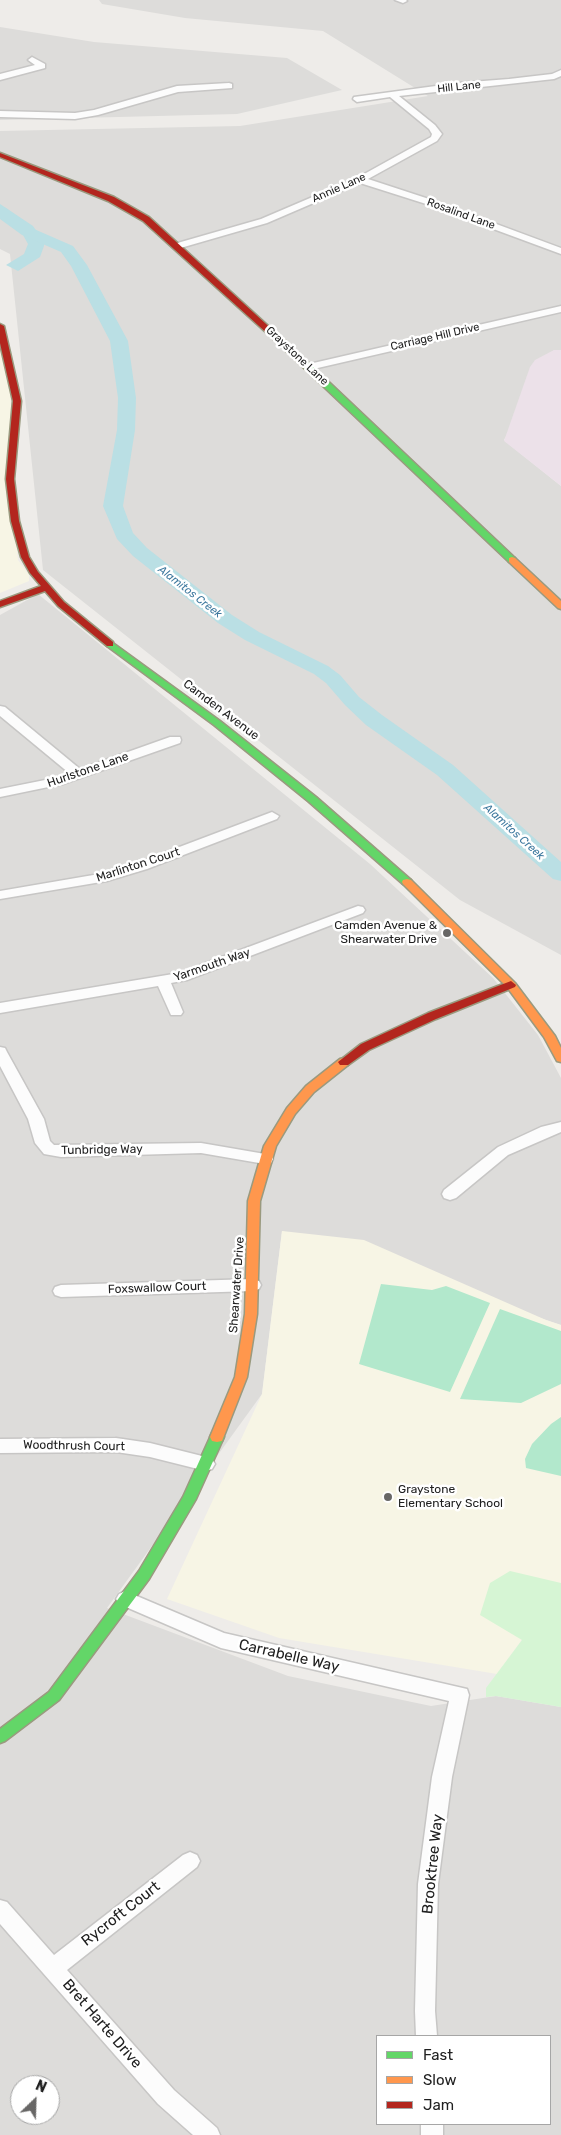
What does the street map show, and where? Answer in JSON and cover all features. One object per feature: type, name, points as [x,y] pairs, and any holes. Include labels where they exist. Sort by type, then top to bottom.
[{"type":"street","points":[[0,77],[42,66],[32,60]]},
{"type":"street","name":"Hill Lane","points":[[357,99],[458,86],[509,82],[554,76],[561,73]]},
{"type":"street","points":[[0,114],[75,116],[95,113],[177,89],[229,86]]},
{"type":"street","name":"Annie Lane","points":[[176,246],[264,222],[360,180],[429,144],[437,134],[432,127],[392,95]]},
{"type":"street","name":"Graystone Lane","points":[[0,155],[125,206],[146,219],[309,367],[561,606]]},
{"type":"street","name":"Rosalind Lane","points":[[360,180],[426,201],[561,251]]},
{"type":"street","name":"Carriage Hill Drive","points":[[309,367],[561,309]]},
{"type":"street","name":"Camden Avenue","points":[[0,326],[17,401],[10,480],[14,521],[25,557],[34,573],[61,604],[89,629],[217,723],[312,799],[413,887],[511,986],[550,1036],[561,1058]]},
{"type":"street","points":[[0,604],[47,588]]},
{"type":"street","points":[[0,710],[78,774]]},
{"type":"street","name":"Hurlstone Lane","points":[[0,793],[38,786],[78,774],[175,740]]},
{"type":"street","name":"Marlinton Court","points":[[0,895],[107,878],[272,816]]},
{"type":"street","name":"Yarmouth Way","points":[[0,1008],[182,977],[358,910]]},
{"type":"street","points":[[163,981],[176,1012]]},
{"type":"street","name":"Shearwater Drive","points":[[0,1737],[54,1696],[144,1575],[171,1532],[206,1464],[241,1377],[251,1314],[254,1201],[270,1146],[291,1110],[310,1089],[350,1056],[386,1035],[511,986]]},
{"type":"street","name":"Tunbridge Way","points":[[1,1056],[36,1119],[43,1143],[49,1150],[60,1152],[201,1148],[265,1159]]},
{"type":"street","points":[[450,1194],[503,1151],[546,1131],[561,1128]]},
{"type":"street","name":"Foxswallow Court","points":[[60,1291],[253,1285]]},
{"type":"street","name":"Woodthrush Court","points":[[0,1446],[116,1445],[150,1450],[206,1464]]},
{"type":"street","name":"Carrabelle Way","points":[[125,1599],[220,1640],[460,1695]]},
{"type":"street","name":"Brooktree Way","points":[[426,2035],[428,1884],[442,1777],[460,1695]]},
{"type":"street","name":"Rycroft Court","points":[[53,1968],[190,1861]]},
{"type":"street","name":"Bret Harte Drive","points":[[0,1909],[166,2097],[208,2135]]},
{"type":"shaded area","points":[[99,0],[561,0],[561,350],[554,350],[504,440],[561,486],[561,955],[460,900],[43,570],[10,254],[0,249],[0,131],[240,126],[428,96],[323,31],[185,18],[102,4]]},
{"type":"shaded area","points":[[0,27],[94,42],[287,58],[342,90],[237,114],[0,120]]},
{"type":"shaded area","points":[[0,350],[10,379],[18,560],[29,575],[29,581],[0,593]]},
{"type":"shaded area","points":[[554,350],[561,350],[561,486],[504,441],[530,367],[535,360]]},
{"type":"shaded area","points":[[38,594],[370,864],[493,978],[538,1035],[561,1078],[561,1325],[282,1231],[262,1394],[107,1608],[288,1676],[431,1706],[496,1696],[561,1707],[561,2135],[0,2135],[0,615]]},
{"type":"shaded area","name":"Graystone Elementary School","points":[[282,1231],[364,1240],[561,1325],[561,1599],[545,1608],[497,1674],[279,1638],[167,1599],[262,1394]]},
{"type":"green space","points":[[381,1284],[432,1290],[446,1286],[490,1303],[450,1392],[359,1364]]},
{"type":"green space","points":[[500,1309],[561,1331],[561,1384],[521,1403],[460,1399]]},
{"type":"green space","points":[[561,1417],[561,1476],[526,1468],[525,1459],[532,1444],[551,1424]]},
{"type":"green space","points":[[510,1571],[561,1583],[561,1707],[496,1696],[486,1697],[486,1688],[522,1640],[480,1615],[490,1583]]},
{"type":"water","points":[[0,204],[33,226],[44,242],[40,257],[18,271],[6,265],[24,254],[28,244],[23,235],[0,217]]},
{"type":"waterway","name":"Alamitos Creek","points":[[0,211],[28,232],[67,249],[79,265],[119,341],[127,398],[126,430],[113,506],[124,535],[140,552],[225,619],[252,636],[321,670],[333,679],[352,701],[374,720],[445,770],[561,874]]},
{"type":"traffic: fast","points":[[273,334],[512,560]]},
{"type":"traffic: fast","points":[[110,644],[217,723],[312,799],[407,882]]},
{"type":"traffic: fast","points":[[0,1737],[54,1696],[144,1575],[189,1499],[217,1437]]},
{"type":"traffic: slow","points":[[512,560],[561,606]]},
{"type":"traffic: slow","points":[[407,882],[511,985],[549,1036],[561,1058]]},
{"type":"traffic: slow","points":[[217,1437],[241,1377],[251,1314],[254,1201],[270,1146],[291,1111],[310,1089],[344,1062]]},
{"type":"traffic: jam","points":[[0,155],[111,199],[146,219],[273,334]]},
{"type":"traffic: jam","points":[[0,326],[17,401],[10,479],[15,521],[25,557],[34,573],[61,604],[110,644]]},
{"type":"traffic: jam","points":[[0,604],[47,587]]},
{"type":"traffic: jam","points":[[344,1062],[365,1047],[432,1016],[511,985]]},
{"type":"place","name":"Camden Avenue & Shearwater Drive","points":[[447,933]]},
{"type":"place","name":"Graystone Elementary School","points":[[388,1497]]}]
